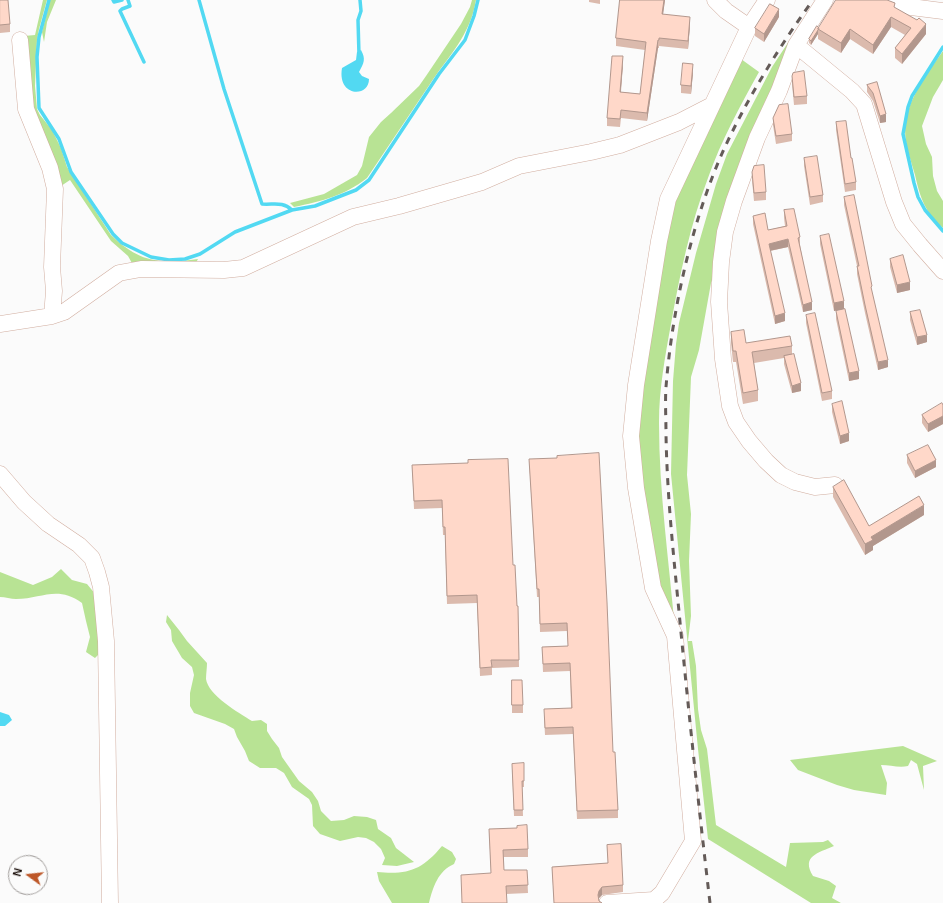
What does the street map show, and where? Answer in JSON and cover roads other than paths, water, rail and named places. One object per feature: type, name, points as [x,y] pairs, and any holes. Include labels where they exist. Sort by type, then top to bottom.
[{"type":"street","points":[[715,0],[726,11],[749,27]]},
{"type":"street","points":[[607,903],[654,900],[662,893],[693,841],[675,636],[653,588],[636,488],[631,436],[636,386],[659,241],[668,199],[749,27],[766,0]]},
{"type":"street","points":[[825,0],[796,45],[779,91],[757,138],[734,200],[725,232],[721,262],[719,302],[723,359],[730,406],[736,422],[749,441],[766,461],[781,475],[795,482],[815,487],[835,484]]},
{"type":"street","points":[[888,0],[902,6],[943,11]]},
{"type":"street","points":[[20,40],[26,109],[50,168],[55,189],[52,267],[54,291],[52,316]]},
{"type":"street","points":[[796,45],[852,91],[864,104],[894,202],[903,224],[943,271]]},
{"type":"street","points":[[0,324],[52,316],[64,312],[120,273],[141,269],[224,270],[243,268],[353,217],[399,206],[482,182],[519,166],[620,145],[679,122],[712,105]]},
{"type":"street","points":[[0,474],[24,502],[48,524],[79,545],[92,558],[101,587],[106,641],[110,903]]},
{"type":"water","points":[[361,50],[364,56],[364,61],[359,72],[362,76],[369,79],[368,85],[359,92],[354,92],[344,85],[342,68],[356,60],[357,52]]},
{"type":"water","points":[[0,712],[9,715],[12,720],[5,726],[0,726]]},
{"type":"waterway","points":[[49,0],[39,37],[37,57],[39,108],[59,139],[71,172],[113,234],[122,243],[151,257],[169,260],[185,259],[200,254],[235,232],[292,210],[315,206],[356,190],[369,180],[439,74],[465,40],[478,0]]},
{"type":"waterway","points":[[113,0],[114,2],[122,0]]},
{"type":"waterway","points":[[128,0],[130,6],[120,11],[144,62]]},
{"type":"waterway","points":[[199,0],[224,89],[262,204],[281,204],[292,210]]},
{"type":"waterway","points":[[359,55],[358,20],[361,11],[360,0]]},
{"type":"waterway","points":[[943,47],[912,96],[908,107],[903,134],[918,197],[925,210],[943,231]]},
{"type":"railway","points":[[710,903],[687,692],[669,505],[666,404],[669,358],[673,327],[685,266],[702,205],[713,176],[733,130],[754,91],[776,54],[813,0]]}]
